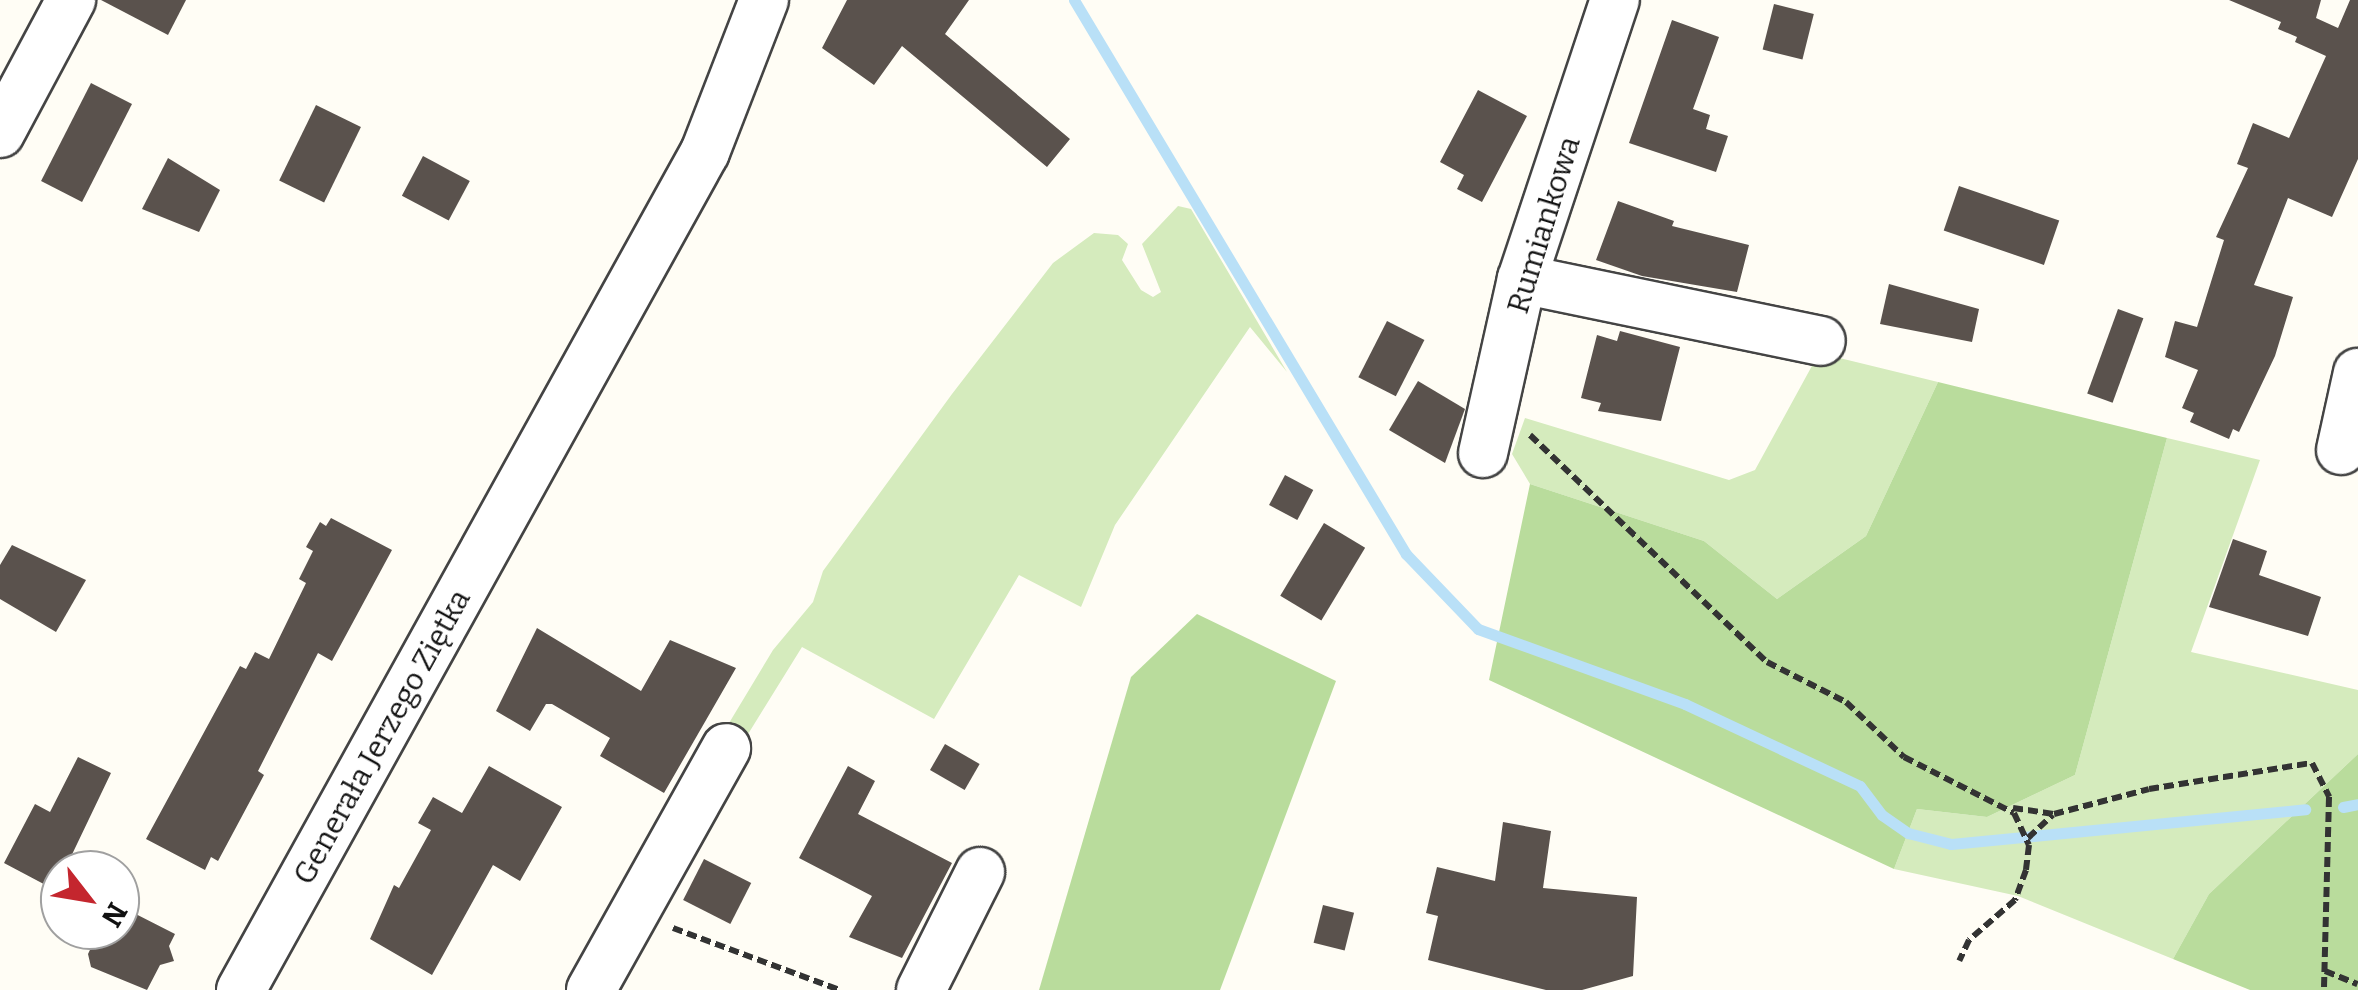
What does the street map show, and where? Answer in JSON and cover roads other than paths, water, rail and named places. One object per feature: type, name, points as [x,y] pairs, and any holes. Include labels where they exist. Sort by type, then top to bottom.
[{"type":"street","points":[[0,133],[71,0]]},
{"type":"street","name":"Generała Jerzego Ziętka","points":[[241,990],[705,152],[764,0]]},
{"type":"street","name":"Rumiankowa","points":[[1483,453],[1499,401],[1522,279],[1615,0]]},
{"type":"street","points":[[1522,279],[1821,340]]},
{"type":"street","points":[[2342,450],[2358,373]]},
{"type":"street","points":[[590,990],[726,748]]},
{"type":"street","points":[[921,990],[980,872]]},
{"type":"waterway","points":[[1074,0],[1406,554],[1478,629],[1685,704],[1860,786],[1882,815],[1908,833],[1951,844],[2305,809]]},
{"type":"waterway","points":[[2343,807],[2358,804]]}]
